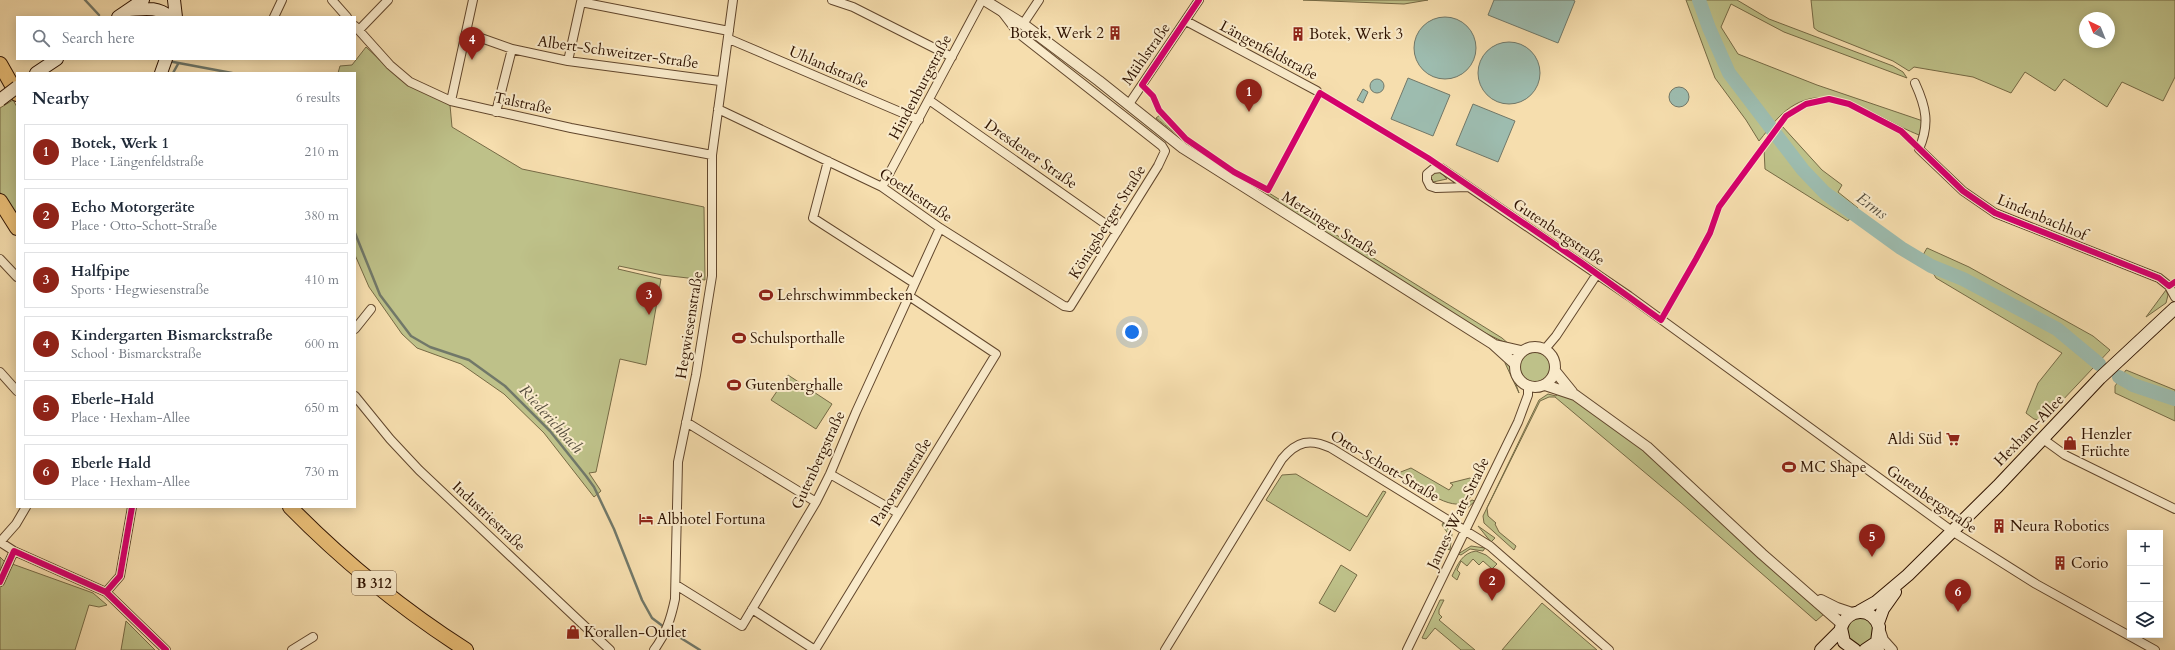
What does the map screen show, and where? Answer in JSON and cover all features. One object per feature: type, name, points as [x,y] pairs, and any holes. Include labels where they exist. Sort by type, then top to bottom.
[{"type":"highway","points":[[0,64],[16,92]]},
{"type":"highway","points":[[0,200],[16,226]]},
{"type":"highway","name":"B 312","points":[[291,508],[318,535],[372,582],[429,625],[466,650]]},
{"type":"main road","points":[[119,16],[143,0]]},
{"type":"main road","points":[[160,0],[169,16]]},
{"type":"main road","points":[[174,0],[176,16]]},
{"type":"main road","points":[[128,10],[153,9],[168,16]]},
{"type":"main road","points":[[38,72],[56,60]]},
{"type":"main road","points":[[0,100],[16,88]]},
{"type":"main road","name":"Hexham-Allee","points":[[1821,650],[1856,612],[1876,602],[1908,575],[2043,439],[2100,378],[2175,308]]},
{"type":"main road","name":"Hexham-Allee","points":[[1872,649],[1877,642],[1882,609],[1908,575]]},
{"type":"main road","points":[[1856,612],[1871,614],[1879,627]]},
{"type":"main road","points":[[1841,628],[1847,649]]},
{"type":"street","points":[[274,16],[282,0]]},
{"type":"street","points":[[332,0],[346,16]]},
{"type":"street","points":[[357,28],[388,0]]},
{"type":"street","points":[[451,101],[473,0]]},
{"type":"street","name":"Hegwiesenstraße","points":[[654,650],[669,624],[676,585],[678,470],[712,276],[712,155],[720,81],[729,35],[732,0]]},
{"type":"street","points":[[832,0],[853,7],[952,57]]},
{"type":"street","name":"Hindenburgstraße","points":[[882,187],[983,0]]},
{"type":"street","name":"Metzinger Straße","points":[[983,0],[1001,9],[1023,24],[1129,104],[1183,148],[1493,344],[1515,364]]},
{"type":"street","points":[[1023,24],[1039,0]]},
{"type":"street","name":"Mühlstraße","points":[[1129,104],[1198,1]]},
{"type":"street","name":"Uhlandstraße","points":[[568,61],[581,2],[729,35],[919,120]]},
{"type":"street","name":"Metzinger Straße","points":[[1001,9],[1018,33],[1162,146],[1165,151]]},
{"type":"street","name":"Längenfeldstraße","points":[[1186,21],[1317,92]]},
{"type":"street","name":"Talstraße","points":[[357,28],[390,65],[410,82],[451,101],[496,112],[712,155]]},
{"type":"street","name":"Albert-Schweitzer-Straße","points":[[480,38],[512,49],[568,61],[720,81]]},
{"type":"street","points":[[496,112],[512,49]]},
{"type":"street","name":"Lindenbachhof","points":[[1915,83],[1922,98],[1926,119],[1925,134],[1919,149],[1963,192],[2001,216],[2159,278],[2169,286],[2175,297]]},
{"type":"street","name":"Dresdener Straße","points":[[929,100],[1117,232]]},
{"type":"street","name":"Goethestraße","points":[[718,109],[882,187],[940,228],[1064,306],[1070,307]]},
{"type":"street","name":"Königsberger Straße","points":[[1070,307],[1158,166],[1165,151]]},
{"type":"street","points":[[828,161],[813,218],[914,283]]},
{"type":"street","name":"Gutenbergstraße","points":[[1468,187],[1436,188],[1430,186],[1427,180],[1428,174],[1433,169],[1441,168],[1597,274],[1952,532],[2033,582],[2155,650]]},
{"type":"street","name":"Gutenbergstraße","points":[[676,585],[742,626],[816,502],[830,474],[914,283],[940,228]]},
{"type":"street","points":[[0,259],[16,276]]},
{"type":"street","points":[[1545,349],[1556,336],[1597,274]]},
{"type":"street","name":"Panoramastraße","points":[[752,609],[815,650],[996,354],[909,296]]},
{"type":"street","points":[[356,329],[371,309]]},
{"type":"street","name":"Metzinger Straße","points":[[1493,344],[1522,351]]},
{"type":"street","points":[[1533,347],[1545,349],[1551,354],[1555,362],[1555,371],[1552,379],[1545,385],[1537,387],[1528,386],[1517,378],[1515,364],[1522,351],[1533,347]]},
{"type":"street","points":[[1555,371],[1575,395],[1647,447],[1757,549],[1807,592],[1841,628]]},
{"type":"street","points":[[0,372],[16,390]]},
{"type":"street","points":[[1545,385],[1575,395]]},
{"type":"street","name":"James-Watt-Straße","points":[[1407,650],[1518,422],[1528,395],[1528,386]]},
{"type":"street","name":"Industriestraße","points":[[356,397],[390,439],[414,464],[610,650]]},
{"type":"street","points":[[686,422],[816,502]]},
{"type":"street","points":[[2043,439],[2065,455],[2175,509]]},
{"type":"street","name":"Otto-Schott-Straße","points":[[1164,650],[1282,458],[1295,445],[1302,442],[1312,441],[1331,448],[1490,546],[1610,650]]},
{"type":"street","points":[[830,474],[898,513]]},
{"type":"street","points":[[25,508],[16,524],[0,542],[14,551],[106,592],[166,650]]},
{"type":"street","points":[[106,592],[120,576],[132,508]]},
{"type":"street","points":[[0,582],[14,551]]},
{"type":"street","points":[[1807,592],[1831,605],[1856,612]]},
{"type":"street","points":[[1879,627],[1883,640],[1892,650]]},
{"type":"street","points":[[292,650],[313,637]]},
{"type":"green space","points":[[1303,0],[1428,0],[1404,4]]},
{"type":"green space","points":[[1686,0],[1737,0],[1769,19],[1893,66],[1903,72],[1907,78],[1784,32],[1731,4],[1721,27],[1738,54],[1817,85],[1923,121],[1924,132],[1919,135],[1866,109],[1848,102],[1830,98],[1813,98],[1795,104],[1778,118],[1759,141],[1746,120],[1715,78]]},
{"type":"green space","points":[[1811,0],[2175,0],[2175,77],[2163,101],[2122,82],[2107,107],[2064,79],[2055,91],[2025,72],[2011,93],[1973,77],[1914,67],[1909,71],[1893,61],[1818,31],[1814,28]]},
{"type":"green space","points":[[366,47],[400,79],[450,105],[452,127],[522,169],[704,207],[705,280],[662,275],[619,266],[618,269],[661,279],[646,365],[620,359],[596,472],[589,473],[601,491],[594,497],[544,433],[504,394],[461,364],[417,348],[402,334],[369,287],[356,257],[356,72],[338,72],[340,66],[352,65]]},
{"type":"green space","points":[[13,100],[16,105],[16,220],[0,192],[0,108]]},
{"type":"green space","points":[[1160,115],[1183,138],[1234,173],[1261,187],[1263,192],[1255,189],[1227,172],[1193,147],[1156,118]]},
{"type":"green space","points":[[1782,126],[1822,170],[1842,185],[1838,192],[1858,208],[1848,221],[1765,169],[1764,149]]},
{"type":"green space","points":[[1183,134],[1248,178],[1187,139]]},
{"type":"green space","points":[[1439,171],[1447,179],[1433,182],[1430,175]]},
{"type":"green space","points":[[1269,193],[1502,338],[1510,345],[1481,331],[1267,196]]},
{"type":"green space","points":[[1927,248],[1969,267],[2093,336],[2110,350],[2043,421],[2034,419],[2026,413],[2038,383],[2062,353],[1936,278],[1923,255]]},
{"type":"green space","points":[[2166,290],[2168,295],[2166,303],[2146,317]]},
{"type":"green space","points":[[1535,352],[1546,356],[1550,367],[1546,378],[1535,382],[1524,378],[1520,367],[1524,356]]},
{"type":"green space","points":[[1506,361],[1510,367],[1519,393],[1505,363]]},
{"type":"green space","points":[[2126,370],[2175,390],[2175,421],[2115,393],[2115,386]]},
{"type":"green space","points":[[788,375],[832,404],[816,429],[771,400]]},
{"type":"green space","points":[[1558,392],[1582,403],[1622,431],[1824,614],[1816,621],[1680,502],[1555,397],[1549,397],[1540,401],[1487,508],[1488,516],[1496,523],[1495,524],[1499,532],[1516,546],[1514,550],[1484,523],[1483,516],[1539,400],[1548,394],[1556,396]]},
{"type":"green space","points":[[1411,468],[1449,490],[1453,485],[1450,483],[1470,478],[1477,483],[1466,502],[1456,504],[1448,503],[1420,488],[1398,473]]},
{"type":"green space","points":[[1296,474],[1367,517],[1383,491],[1386,492],[1350,551],[1266,500],[1282,475]]},
{"type":"green space","points":[[1472,500],[1475,501],[1463,512],[1459,510],[1460,508]]},
{"type":"green space","points":[[1443,523],[1452,534],[1450,550],[1447,549],[1449,535],[1442,525]]},
{"type":"green space","points":[[1478,526],[1495,538],[1491,542]]},
{"type":"green space","points":[[1471,546],[1485,548],[1483,551],[1470,549],[1461,555],[1458,554]]},
{"type":"green space","points":[[1476,551],[1486,555],[1497,564],[1492,569],[1483,561],[1479,565],[1473,559],[1467,566],[1461,561],[1457,570],[1460,573],[1457,580],[1452,576],[1459,563],[1467,554]]},
{"type":"green space","points":[[0,557],[4,561],[93,593],[107,605],[99,607],[89,605],[75,650],[0,650]]},
{"type":"green space","points":[[1341,565],[1357,575],[1335,612],[1319,603]]},
{"type":"green space","points":[[1440,600],[1444,600],[1439,610],[1439,614],[1442,617],[1439,620],[1475,650],[1461,650],[1435,628],[1426,639],[1422,638]]},
{"type":"green space","points":[[1542,603],[1597,650],[1502,650]]},
{"type":"green space","points":[[1857,616],[1871,620],[1875,637],[1861,647],[1850,643],[1846,626]]},
{"type":"green space","points":[[126,621],[155,650],[121,650]]},
{"type":"shaded area","points":[[1494,0],[1575,1],[1558,43],[1488,15]]},
{"type":"shaded area","points":[[1445,17],[1462,22],[1467,26],[1471,31],[1476,48],[1471,65],[1467,70],[1462,74],[1445,79],[1428,74],[1423,70],[1419,65],[1414,48],[1419,31],[1423,26],[1428,22]]},
{"type":"shaded area","points":[[1509,42],[1526,47],[1531,51],[1535,56],[1540,73],[1535,90],[1531,95],[1526,99],[1509,104],[1492,99],[1487,95],[1483,90],[1478,73],[1483,56],[1487,51],[1492,47]]},
{"type":"shaded area","points":[[1408,78],[1450,95],[1433,136],[1391,119]]},
{"type":"shaded area","points":[[1374,79],[1380,79],[1384,83],[1384,89],[1380,93],[1374,93],[1370,89],[1370,83]]},
{"type":"shaded area","points":[[1679,87],[1686,90],[1689,97],[1686,104],[1679,107],[1672,104],[1669,97],[1672,90]]},
{"type":"shaded area","points":[[1363,89],[1368,92],[1363,103],[1357,100]]},
{"type":"shaded area","points":[[1473,104],[1515,121],[1498,162],[1456,145]]},
{"type":"waterway","name":"Riederichbach","points":[[85,0],[99,15]]},
{"type":"waterway","name":"Erms","points":[[1699,0],[1709,28],[1729,73],[1803,170],[1825,193],[1901,248],[1931,266],[1963,279],[2057,329],[2099,364]]},
{"type":"waterway","name":"Riederichbach","points":[[168,61],[227,72]]},
{"type":"waterway","points":[[174,72],[178,64]]},
{"type":"waterway","name":"Riederichbach","points":[[356,235],[380,295],[411,336],[430,347],[469,360],[505,386],[550,431],[586,476],[594,487],[614,529],[642,600],[652,618],[664,627]]},
{"type":"waterway","name":"Erms","points":[[2119,377],[2133,385],[2175,399]]},
{"type":"waterway","name":"Riederichbach","points":[[668,630],[700,650]]},
{"type":"cycle path","points":[[1199,0],[1142,85],[1153,96],[1159,110],[1186,139],[1234,172],[1268,190],[1320,93],[1428,158],[1579,261],[1661,320],[1710,233],[1719,207],[1786,116],[1806,104],[1829,99],[1849,104],[1901,131],[1963,191],[1995,213],[2159,278],[2169,286],[2175,282]]},
{"type":"cycle path","points":[[106,592],[120,576],[132,508]]},
{"type":"cycle path","points":[[0,582],[14,551],[106,592],[166,650]]},
{"type":"place","name":"Botek, Werk 2","points":[[1115,33]]},
{"type":"place","name":"Botek, Werk 3","points":[[1298,34]]},
{"type":"place","name":"Kindergarten Bismarckstraße","points":[[472,60]]},
{"type":"place","name":"Botek, Werk 1","points":[[1249,112]]},
{"type":"place","name":"Lehrschwimmbecken","points":[[766,295]]},
{"type":"place","name":"Halfpipe","points":[[649,315]]},
{"type":"place","name":"Schulsporthalle","points":[[739,338]]},
{"type":"place","name":"Gutenberghalle","points":[[734,385]]},
{"type":"place","name":"Aldi Süd","points":[[1953,439]]},
{"type":"place","name":"Henzler Früchte","points":[[2070,443]]},
{"type":"place","name":"MC Shape","points":[[1789,467]]},
{"type":"place","name":"Albhotel Fortuna","points":[[646,519]]},
{"type":"place","name":"Neura Robotics","points":[[1999,526]]},
{"type":"place","name":"Eberle-Hald","points":[[1872,557]]},
{"type":"place","name":"Corio","points":[[2060,563]]},
{"type":"place","name":"Echo Motorgeräte","points":[[1492,601]]},
{"type":"place","name":"Eberle Hald","points":[[1958,612]]},
{"type":"place","name":"Korallen-Outlet","points":[[573,632]]}]
